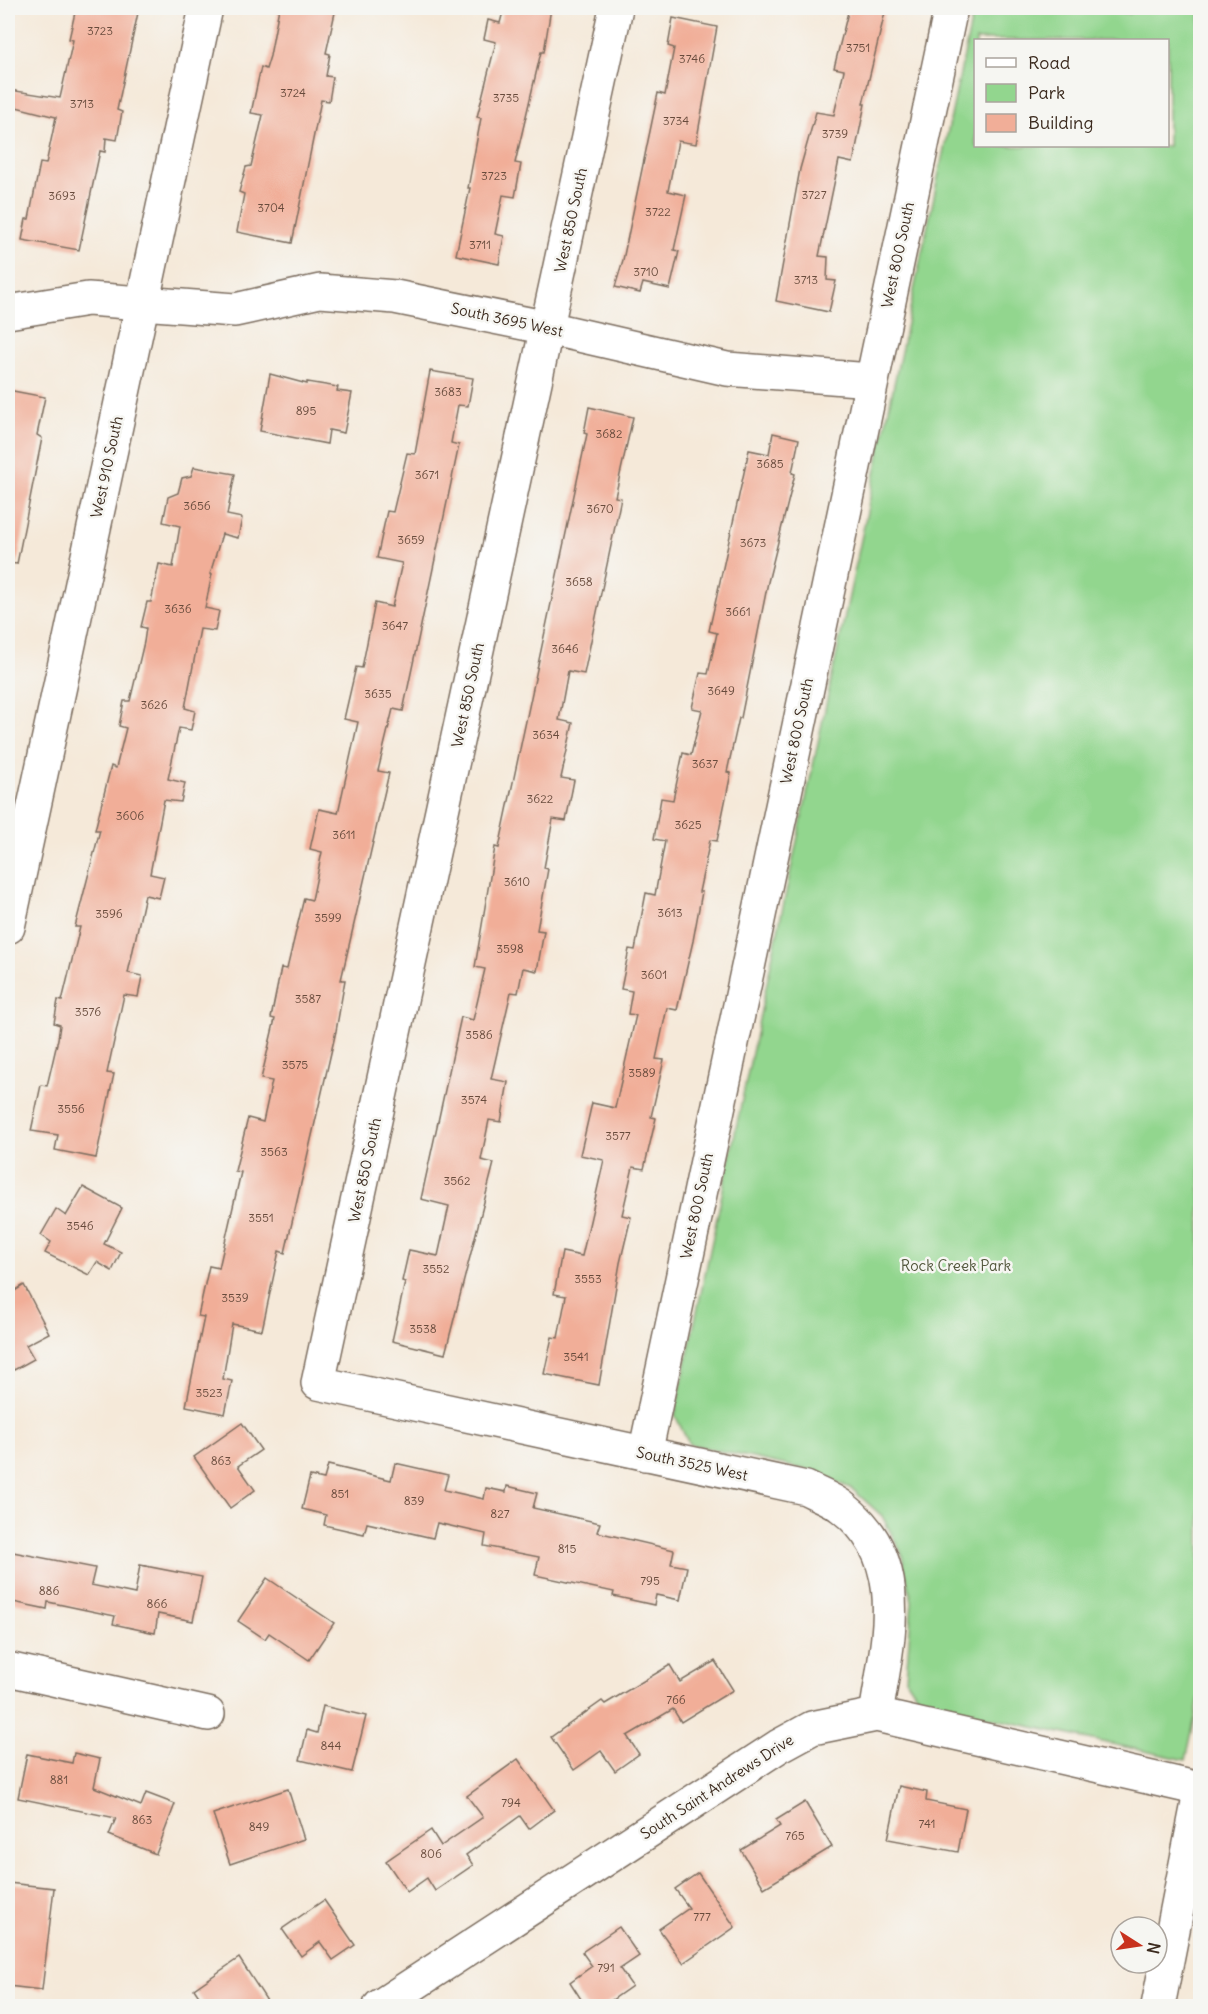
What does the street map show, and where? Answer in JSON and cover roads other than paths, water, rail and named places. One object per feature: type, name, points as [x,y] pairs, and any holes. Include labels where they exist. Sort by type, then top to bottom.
[{"type":"street","name":"West 910 South","points":[[8,927],[206,8]]},
{"type":"street","name":"West 850 South","points":[[318,1383],[616,8]]},
{"type":"street","name":"West 800 South","points":[[645,1454],[951,8]]},
{"type":"street","name":"South 3695 West","points":[[8,312],[88,299],[235,310],[320,291],[395,297],[548,328],[728,369],[871,380]]},
{"type":"street","name":"South 3525 West","points":[[318,1383],[806,1488],[842,1506],[872,1535],[887,1570],[891,1617],[876,1715]]},
{"type":"street","points":[[8,1668],[208,1714]]},
{"type":"street","name":"South Saint Andrews Drive","points":[[380,2007],[779,1746],[812,1728],[876,1715],[1200,1791]]},
{"type":"street","points":[[1158,2007],[1200,1791]]},
{"type":"park label","name":"Rock Creek Park","points":[[956,1266]]}]
